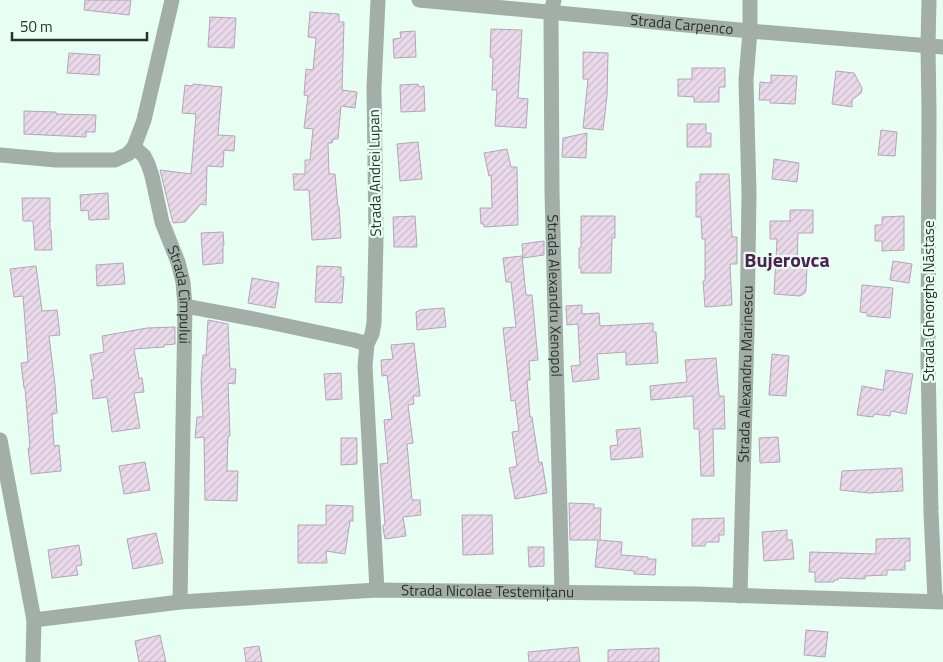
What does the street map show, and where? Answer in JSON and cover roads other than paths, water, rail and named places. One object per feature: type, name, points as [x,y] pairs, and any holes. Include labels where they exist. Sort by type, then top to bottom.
[{"type":"street","points":[[0,155],[56,160],[115,160],[128,154],[134,147],[144,120],[172,0]]},
{"type":"street","name":"Strada Andrei Lupan","points":[[377,590],[365,366],[367,344],[372,334],[374,314],[376,240],[374,88],[378,0]]},
{"type":"street","name":"Strada Carpenco","points":[[420,0],[552,6],[750,31],[935,46]]},
{"type":"street","name":"Strada Alexandru Marinescu","points":[[740,596],[748,331],[749,193],[746,80],[750,31],[750,0]]},
{"type":"street","name":"Strada Gheorghe Năstase","points":[[930,0],[935,46],[929,110],[929,389],[931,512],[939,601]]},
{"type":"street","name":"Strada Alexandru Xenopol","points":[[552,6],[552,192],[562,592]]},
{"type":"street","name":"Strada Cîmpului","points":[[134,147],[144,156],[152,176],[162,222],[179,269],[185,306],[180,602]]},
{"type":"street","points":[[185,306],[367,344]]},
{"type":"street","points":[[0,440],[34,620],[33,662]]},
{"type":"street","name":"Strada Nicolae Testemițanu","points":[[34,620],[180,602],[377,590],[696,594],[939,601]]},
{"type":"district","name":"Bujerovca","points":[[787,260]]}]
